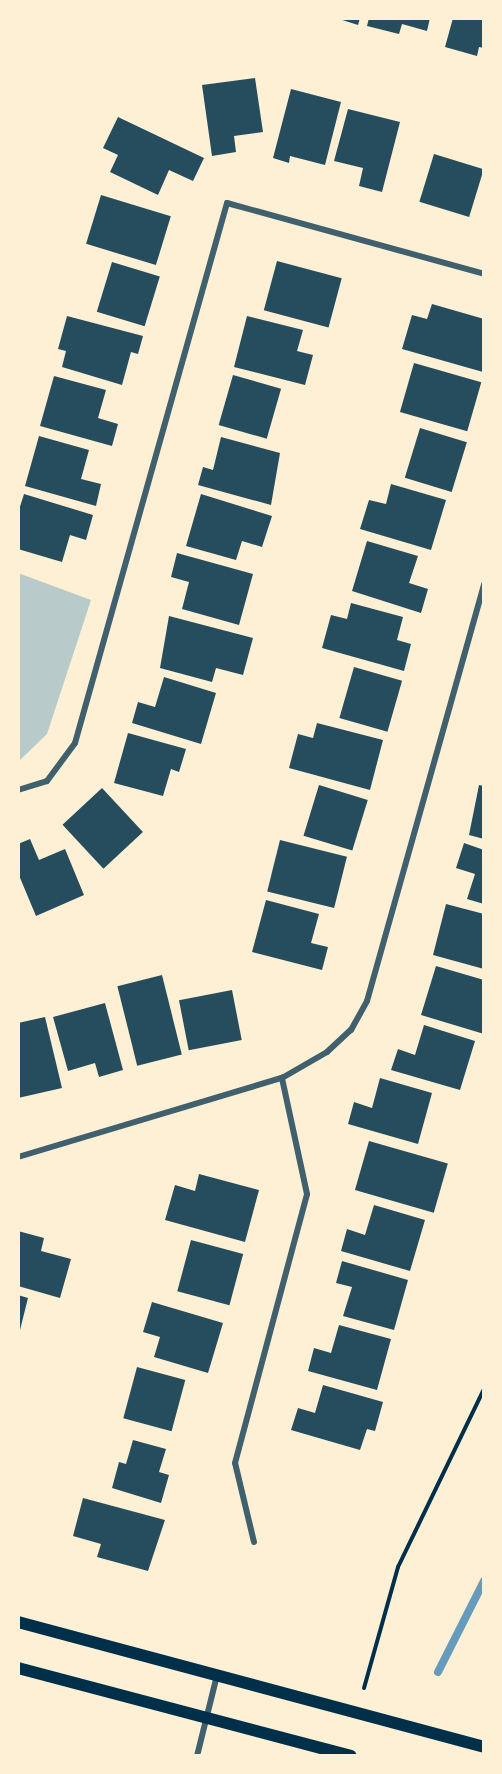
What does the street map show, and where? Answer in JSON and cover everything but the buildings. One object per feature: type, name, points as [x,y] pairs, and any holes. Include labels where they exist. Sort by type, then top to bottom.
[{"type":"main road","points":[[18,1622],[484,1747]]},
{"type":"main road","points":[[18,1668],[351,1756]]},
{"type":"street","points":[[18,790],[47,781],[75,743],[227,203],[484,274]]},
{"type":"street","points":[[18,1157],[282,1078],[327,1052],[351,1030],[367,1001],[484,584]]},
{"type":"street","points":[[254,1542],[235,1462],[307,1194],[282,1078]]},
{"type":"street","points":[[198,1756],[217,1675]]},
{"type":"path","points":[[364,1688],[398,1567],[484,1389]]},
{"type":"shaded area","points":[[18,573],[91,600],[47,734],[18,762]]},
{"type":"waterway","points":[[438,1672],[484,1581]]}]
